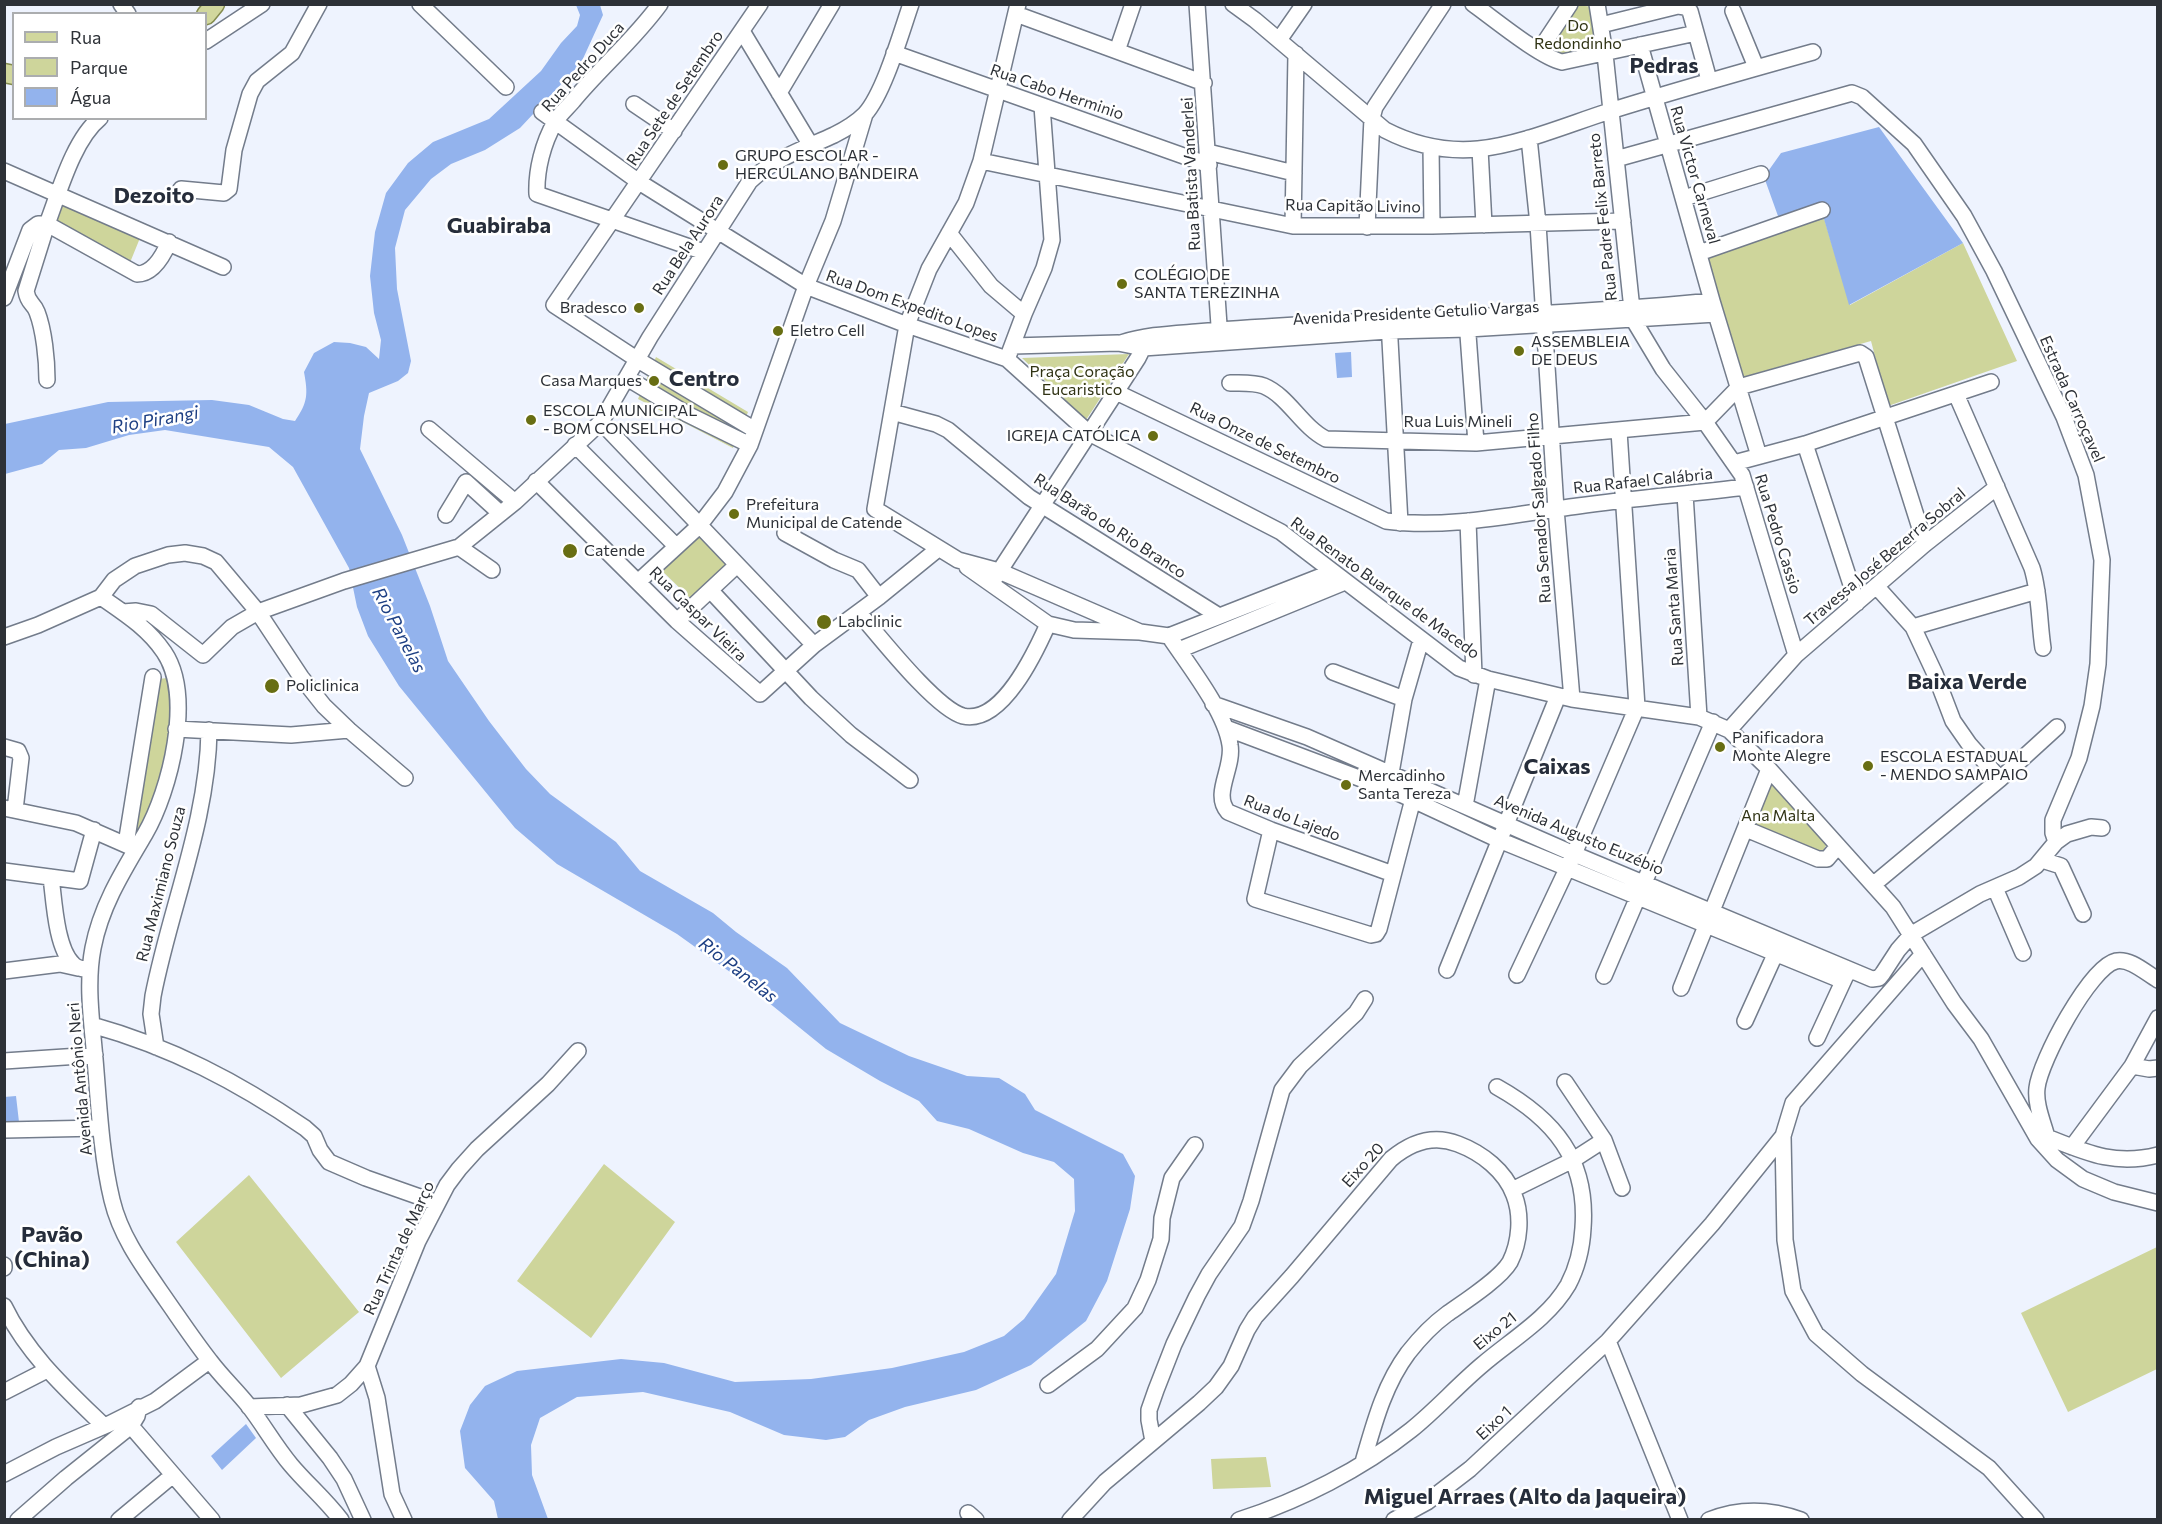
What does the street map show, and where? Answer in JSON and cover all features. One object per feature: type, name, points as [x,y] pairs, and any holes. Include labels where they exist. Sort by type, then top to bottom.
[{"type":"street","points":[[207,40],[262,4]]},
{"type":"street","points":[[181,189],[224,193],[229,189],[234,150],[250,94],[257,81],[292,53],[320,4]]},
{"type":"street","points":[[420,4],[506,87]]},
{"type":"street","name":"Rua Pedro Duca","points":[[614,220],[537,194],[539,164],[555,122],[660,4]]},
{"type":"street","name":"Rua Sete de Setembro","points":[[638,360],[554,305],[760,4]]},
{"type":"street","points":[[779,93],[832,4]]},
{"type":"street","name":"Rua Bela Aurora","points":[[123,612],[136,611],[151,614],[203,655],[232,627],[258,612],[344,581],[439,555],[459,547],[515,502],[601,422],[650,337],[750,181],[810,144],[835,134],[865,114],[894,53],[911,4]]},
{"type":"street","points":[[1117,51],[1133,4]]},
{"type":"street","name":"Rua Batista Vanderlei","points":[[1197,4],[1220,336]]},
{"type":"street","points":[[1233,4],[1385,129],[1396,136],[1431,147],[1480,149],[1529,138],[1709,80],[1813,52]]},
{"type":"street","points":[[1279,40],[1304,4]]},
{"type":"street","points":[[1367,227],[1372,118],[1377,103],[1443,4]]},
{"type":"street","points":[[1473,4],[1539,51],[1562,62],[1696,33]]},
{"type":"street","points":[[1539,51],[1570,4]]},
{"type":"street","name":"Rua Padre Felix Barreto","points":[[1597,4],[1605,54],[1632,314]]},
{"type":"street","points":[[1601,25],[1678,6],[1685,7],[1690,11],[1709,80]]},
{"type":"street","points":[[1140,632],[995,577],[957,560],[875,509],[907,325],[930,269],[966,203],[981,161],[1017,9],[1117,51],[1204,83]]},
{"type":"street","points":[[1733,11],[1756,67]]},
{"type":"street","points":[[742,31],[810,144]]},
{"type":"street","name":"Rua Victor Carneval","points":[[1640,45],[1759,456]]},
{"type":"street","name":"Rua Cabo Herminio","points":[[894,53],[1042,106],[1209,159],[1294,173]]},
{"type":"street","points":[[1293,226],[1296,54]]},
{"type":"street","name":"Estrada Carroçavel","points":[[1668,145],[1852,93],[1862,97],[1914,144],[1964,216],[1994,271],[2055,399],[2086,475],[2102,560],[2098,664],[2092,706],[2079,758],[2053,820],[2056,842]]},
{"type":"street","points":[[634,104],[674,131]]},
{"type":"street","points":[[1010,353],[1050,251],[1052,229],[1042,106]]},
{"type":"street","name":"Rua Dom Expedito Lopes","points":[[542,112],[639,182],[806,286],[907,325],[1010,353]]},
{"type":"street","points":[[638,582],[699,526],[724,492],[750,443],[806,286],[832,221],[865,114]]},
{"type":"street","points":[[47,380],[47,363],[39,319],[35,308],[28,302],[26,291],[47,224],[59,195],[84,137],[98,120]]},
{"type":"street","name":"Rua Senador Salgado Filho","points":[[1529,138],[1538,224],[1552,437],[1565,697]]},
{"type":"street","points":[[1616,159],[1668,145]]},
{"type":"street","points":[[1431,147],[1432,226]]},
{"type":"street","points":[[1480,149],[1484,225]]},
{"type":"street","name":"Rua Capitão Livino","points":[[981,161],[1293,226],[1367,227],[1623,221]]},
{"type":"street","points":[[4,171],[223,267]]},
{"type":"street","points":[[1684,198],[1761,174]]},
{"type":"street","points":[[1699,253],[1822,210]]},
{"type":"street","points":[[614,220],[704,252]]},
{"type":"street","points":[[4,298],[30,230],[38,224],[47,224],[137,274],[147,273],[154,267],[169,242]]},
{"type":"street","points":[[949,233],[991,286],[1024,314]]},
{"type":"street","name":"Avenida Presidente Getulio Vargas","points":[[1010,353],[1220,336],[1389,325],[1632,314],[1714,307]]},
{"type":"street","name":"Rua Pedro Cassio","points":[[1632,314],[1663,369],[1705,422],[1742,475],[1797,655]]},
{"type":"street","points":[[1468,323],[1476,443]]},
{"type":"street","points":[[1389,325],[1400,523]]},
{"type":"street","points":[[995,577],[1116,392],[1142,342]]},
{"type":"street","name":"Rua Renato Buarque de Macedo","points":[[1010,353],[1089,433],[1281,532],[1459,668],[1481,677],[1565,697],[1706,720],[1729,730],[1769,769],[1875,884],[1912,934],[2057,1160],[2083,1179],[2114,1192],[2157,1203]]},
{"type":"street","points":[[1705,422],[1739,387],[1860,353],[1866,357],[1925,544]]},
{"type":"street","points":[[638,360],[750,443]]},
{"type":"street","points":[[627,378],[687,414],[750,443]]},
{"type":"street","points":[[1734,463],[1805,444],[1990,382]]},
{"type":"street","name":"Rua Luis Mineli","points":[[1230,383],[1256,384],[1268,388],[1308,426],[1326,439],[1394,439],[1476,443],[1705,422]]},
{"type":"street","name":"Rua Onze de Setembro","points":[[1116,392],[1386,521],[1400,523]]},
{"type":"street","points":[[1956,394],[2032,568],[2037,591],[2043,648]]},
{"type":"street","name":"Rua Barão do Rio Branco","points":[[891,412],[936,424],[948,430],[1042,506],[1219,616]]},
{"type":"street","points":[[601,422],[814,645]]},
{"type":"street","points":[[429,429],[515,502]]},
{"type":"street","points":[[1517,975],[1574,854],[1637,707],[1619,431]]},
{"type":"street","points":[[1805,444],[1857,603]]},
{"type":"street","points":[[575,446],[676,546]]},
{"type":"street","name":"Rua Gaspar Vieira","points":[[536,481],[677,621],[759,694],[785,672]]},
{"type":"street","points":[[446,515],[466,482],[500,513]]},
{"type":"street","name":"Rua Rafael Calábria","points":[[1400,523],[1468,521],[1624,500],[1746,487]]},
{"type":"street","name":"Travessa José Bezerra Sobral","points":[[1797,655],[1925,544],[1997,487]]},
{"type":"street","name":"Rua Santa Maria","points":[[1685,495],[1706,720]]},
{"type":"street","points":[[1465,806],[1481,677],[1468,521]]},
{"type":"street","points":[[785,533],[834,560],[858,570],[879,597]]},
{"type":"street","points":[[459,547],[492,570]]},
{"type":"street","points":[[785,672],[814,645],[859,613],[938,549]]},
{"type":"street","points":[[4,637],[38,625],[101,597],[114,580],[135,566],[168,555],[186,553],[203,556],[216,562],[258,612],[301,677],[324,706],[405,778]]},
{"type":"street","points":[[677,621],[738,566]]},
{"type":"street","points":[[995,577],[1048,624],[1074,630],[1140,632],[1169,636],[1332,572]]},
{"type":"street","points":[[1179,650],[1345,582]]},
{"type":"street","points":[[1877,587],[1913,627],[1935,674],[1953,721],[1969,744],[2000,779]]},
{"type":"street","points":[[711,591],[785,672],[852,735],[909,780]]},
{"type":"street","points":[[1913,627],[2037,591]]},
{"type":"street","name":"Avenida Antônio Neri","points":[[101,597],[140,625],[166,654],[174,673],[177,692],[176,729],[171,762],[154,814],[130,847],[99,920],[91,957],[84,969],[92,1025],[100,1128],[106,1174],[113,1204],[122,1230],[140,1262],[210,1361],[249,1407],[293,1467],[341,1520]]},
{"type":"street","points":[[859,613],[921,684],[951,711],[963,716],[975,716],[994,705],[1021,678],[1048,624]]},
{"type":"street","name":"Rua do Lajedo","points":[[1169,636],[1226,728],[1230,756],[1221,796],[1224,807],[1237,817],[1393,874]]},
{"type":"street","points":[[1391,773],[1404,699],[1421,640]]},
{"type":"street","points":[[1729,730],[1797,655]]},
{"type":"street","points":[[1334,672],[1404,699]]},
{"type":"street","points":[[4,747],[18,751],[21,758],[10,809],[55,817],[94,830],[130,847],[153,677]]},
{"type":"street","points":[[1447,970],[1506,823],[1565,697]]},
{"type":"street","name":"Avenida Augusto Euzébio","points":[[1213,704],[1307,737],[1506,823],[1574,854],[1641,889],[1846,975],[1879,978],[1912,934]]},
{"type":"street","points":[[1604,976],[1641,889],[1706,720]]},
{"type":"street","name":"Avenida Augusto Euzébio","points":[[1226,728],[1322,763],[1413,800],[1567,869],[1641,889]]},
{"type":"street","points":[[1875,884],[2058,728]]},
{"type":"street","points":[[176,729],[291,735],[349,730]]},
{"type":"street","name":"Rua Maximiano Souza","points":[[156,1047],[151,1006],[199,808],[208,755],[209,730]]},
{"type":"street","points":[[1682,988],[1769,769]]},
{"type":"street","points":[[1272,830],[1255,899],[1371,935],[1376,934],[1413,800]]},
{"type":"street","points":[[1912,934],[1980,894],[2019,877],[2042,860],[2056,842],[2074,830],[2102,828]]},
{"type":"street","points":[[1746,829],[1818,859],[1827,859],[1838,846]]},
{"type":"street","points":[[4,871],[80,881],[94,830]]},
{"type":"street","points":[[2042,860],[2061,866],[2083,914]]},
{"type":"street","points":[[51,877],[63,946],[72,964],[84,969]]},
{"type":"street","points":[[1995,888],[2023,953]]},
{"type":"street","points":[[1745,1021],[1778,948]]},
{"type":"street","points":[[1923,954],[1793,1103],[1783,1136],[1785,1240],[1793,1291],[1816,1334],[1862,1374],[1989,1468],[2036,1520]]},
{"type":"street","points":[[2157,980],[2130,963],[2123,961],[2106,965],[2071,1011],[2039,1079],[2037,1097],[2042,1138],[2120,1160],[2138,1160],[2157,1155]]},
{"type":"street","points":[[4,971],[60,964],[84,969]]},
{"type":"street","points":[[1817,1038],[1846,975]]},
{"type":"street","points":[[1153,1441],[1149,1410],[1159,1381],[1197,1296],[1209,1274],[1242,1226],[1282,1090],[1300,1066],[1356,1012],[1365,999]]},
{"type":"street","points":[[2072,1147],[2132,1066],[2157,1018]]},
{"type":"street","points":[[92,1025],[210,1069],[283,1113],[314,1136],[329,1162],[366,1178],[437,1203]]},
{"type":"street","name":"Rua Trinta de Março","points":[[367,1366],[418,1241],[437,1203],[459,1169],[521,1106],[548,1084],[578,1051]]},
{"type":"street","points":[[4,1060],[95,1055]]},
{"type":"street","points":[[2132,1066],[2157,1068]]},
{"type":"street","points":[[1565,1082],[1604,1140],[1622,1188]]},
{"type":"street","name":"Eixo 21","points":[[1239,1520],[1298,1499],[1363,1462],[1411,1430],[1481,1365],[1544,1315],[1568,1285],[1579,1253],[1584,1218],[1582,1185],[1573,1160],[1564,1144],[1540,1115],[1527,1104],[1497,1087]]},
{"type":"street","points":[[4,1130],[100,1128]]},
{"type":"street","name":"Eixo 1","points":[[1394,1520],[1427,1502],[1470,1469],[1608,1341],[1712,1224],[1783,1136]]},
{"type":"street","name":"Eixo 20","points":[[1070,1520],[1105,1482],[1199,1404],[1216,1386],[1231,1365],[1255,1317],[1391,1159],[1406,1147],[1432,1140],[1456,1143],[1487,1159],[1512,1190],[1518,1204],[1519,1216],[1516,1244],[1510,1263],[1498,1275],[1444,1316],[1408,1353],[1388,1387],[1363,1462]]},
{"type":"street","points":[[1512,1190],[1573,1160],[1604,1140]]},
{"type":"street","points":[[1048,1385],[1097,1349],[1135,1308],[1148,1280],[1161,1239],[1162,1218],[1172,1178],[1195,1145]]},
{"type":"street","points":[[6,1315],[47,1370],[104,1426]]},
{"type":"street","points":[[1608,1341],[1680,1520]]},
{"type":"street","points":[[4,1474],[170,1392],[210,1361]]},
{"type":"street","points":[[249,1407],[301,1405],[337,1395],[351,1384],[367,1366]]},
{"type":"street","points":[[367,1366],[377,1398],[392,1494],[404,1520]]},
{"type":"street","points":[[4,1392],[47,1370]]},
{"type":"street","points":[[287,1406],[330,1458],[351,1492],[363,1520]]},
{"type":"street","points":[[18,1520],[131,1426],[139,1407]]},
{"type":"street","points":[[131,1426],[208,1518]]},
{"type":"street","points":[[119,1520],[173,1475]]},
{"type":"street","points":[[1709,1520],[1735,1512],[1753,1511],[1802,1520]]},
{"type":"green space","name":"Do Redondinho","points":[[1575,5],[1595,7],[1602,51],[1562,57],[1547,52]]},
{"type":"green space","points":[[61,203],[140,238],[129,265],[51,223]]},
{"type":"green space","points":[[1824,218],[1850,305],[1963,243],[2017,361],[1888,406],[1871,341],[1743,377],[1707,255]]},
{"type":"green space","name":"Praça Coração Eucaristico","points":[[1129,354],[1086,420],[1022,358]]},
{"type":"green space","points":[[656,357],[748,412],[733,448],[638,399]]},
{"type":"green space","points":[[698,530],[732,565],[691,599],[658,567]]},
{"type":"green space","points":[[168,678],[171,692],[171,721],[164,766],[156,794],[135,835],[152,730],[157,679]]},
{"type":"green space","name":"Ana Malta","points":[[1771,780],[1828,842],[1821,854],[1753,826]]},
{"type":"green space","points":[[604,1164],[675,1222],[591,1338],[517,1281]]},
{"type":"green space","points":[[249,1175],[359,1312],[281,1378],[176,1242]]},
{"type":"green space","points":[[2157,1247],[2157,1369],[2068,1412],[2021,1313]]},
{"type":"green space","points":[[1266,1457],[1271,1487],[1213,1489],[1211,1459]]},
{"type":"water","points":[[576,5],[600,5],[603,15],[581,63],[520,128],[485,150],[451,164],[431,179],[405,210],[395,248],[397,289],[411,361],[408,373],[398,381],[369,393],[360,449],[402,535],[430,606],[448,661],[489,721],[526,769],[550,794],[616,842],[640,871],[713,913],[787,968],[840,1023],[909,1056],[967,1076],[999,1078],[1025,1094],[1035,1110],[1123,1154],[1135,1176],[1130,1209],[1107,1281],[1086,1321],[1031,1365],[976,1390],[905,1407],[869,1420],[845,1437],[826,1440],[784,1435],[730,1412],[643,1392],[577,1397],[540,1418],[531,1445],[532,1475],[548,1519],[498,1519],[494,1501],[465,1468],[460,1431],[470,1405],[485,1386],[517,1371],[621,1359],[664,1363],[735,1382],[811,1379],[892,1368],[964,1352],[1004,1336],[1024,1319],[1056,1274],[1075,1211],[1074,1179],[1054,1162],[1023,1153],[969,1129],[937,1121],[919,1101],[826,1049],[737,977],[677,934],[557,864],[515,828],[399,686],[368,636],[357,607],[349,568],[293,467],[269,447],[165,430],[129,435],[86,448],[59,450],[42,464],[5,474],[5,424],[108,402],[212,400],[249,405],[283,419],[295,421],[306,398],[304,372],[314,353],[334,342],[350,343],[366,347],[379,359],[381,340],[374,313],[370,276],[375,232],[386,193],[408,163],[433,142],[489,119],[541,71],[561,43],[577,26],[580,15]]},
{"type":"water","points":[[1879,127],[1963,243],[1849,305],[1824,219],[1783,230],[1764,177],[1781,153]]},
{"type":"water","points":[[1351,352],[1352,377],[1337,378],[1335,353]]},
{"type":"water","points":[[16,1096],[19,1122],[5,1123],[4,1097]]},
{"type":"water","points":[[246,1424],[256,1438],[222,1470],[211,1456]]},
{"type":"place","name":"GRUPO ESCOLAR - HERCULANO BANDEIRA","points":[[723,165]]},
{"type":"place","name":"COLÉGIO DE SANTA TEREZINHA","points":[[1122,284]]},
{"type":"place","name":"Bradesco","points":[[639,308]]},
{"type":"place","name":"Eletro Cell","points":[[778,331]]},
{"type":"place","name":"ASSEMBLEIA DE DEUS","points":[[1519,351]]},
{"type":"place","name":"Casa Marques","points":[[654,381]]},
{"type":"place","name":"ESCOLA MUNICIPAL - BOM CONSELHO","points":[[531,420]]},
{"type":"place","name":"IGREJA CATÓLICA","points":[[1153,436]]},
{"type":"place","name":"Prefeitura Municipal de Catende","points":[[734,514]]},
{"type":"place","name":"Catende","points":[[570,551]]},
{"type":"place","name":"Labclinic","points":[[824,622]]},
{"type":"place","name":"Policlinica","points":[[272,686]]},
{"type":"place","name":"Panificadora Monte Alegre","points":[[1720,747]]},
{"type":"place","name":"ESCOLA ESTADUAL - MENDO SAMPAIO","points":[[1868,766]]},
{"type":"place","name":"Mercadinho Santa Tereza","points":[[1346,785]]},
{"type":"district","name":"Pedras","points":[[1664,66]]},
{"type":"district","name":"Dezoito","points":[[154,196]]},
{"type":"district","name":"Guabiraba","points":[[499,226]]},
{"type":"district","name":"Centro","points":[[704,379]]},
{"type":"district","name":"Baixa Verde","points":[[1967,682]]},
{"type":"district","name":"Caixas","points":[[1557,767]]},
{"type":"district","name":"Pavão (China)","points":[[52,1248]]},
{"type":"district","name":"Miguel Arraes (Alto da Jaqueira)","points":[[1525,1497]]},
{"type":"water label","name":"Rio Pirangi","points":[[155,420]]},
{"type":"water label","name":"Rio Panelas","points":[[399,630]]},
{"type":"water label","name":"Rio Panelas","points":[[738,970]]}]
